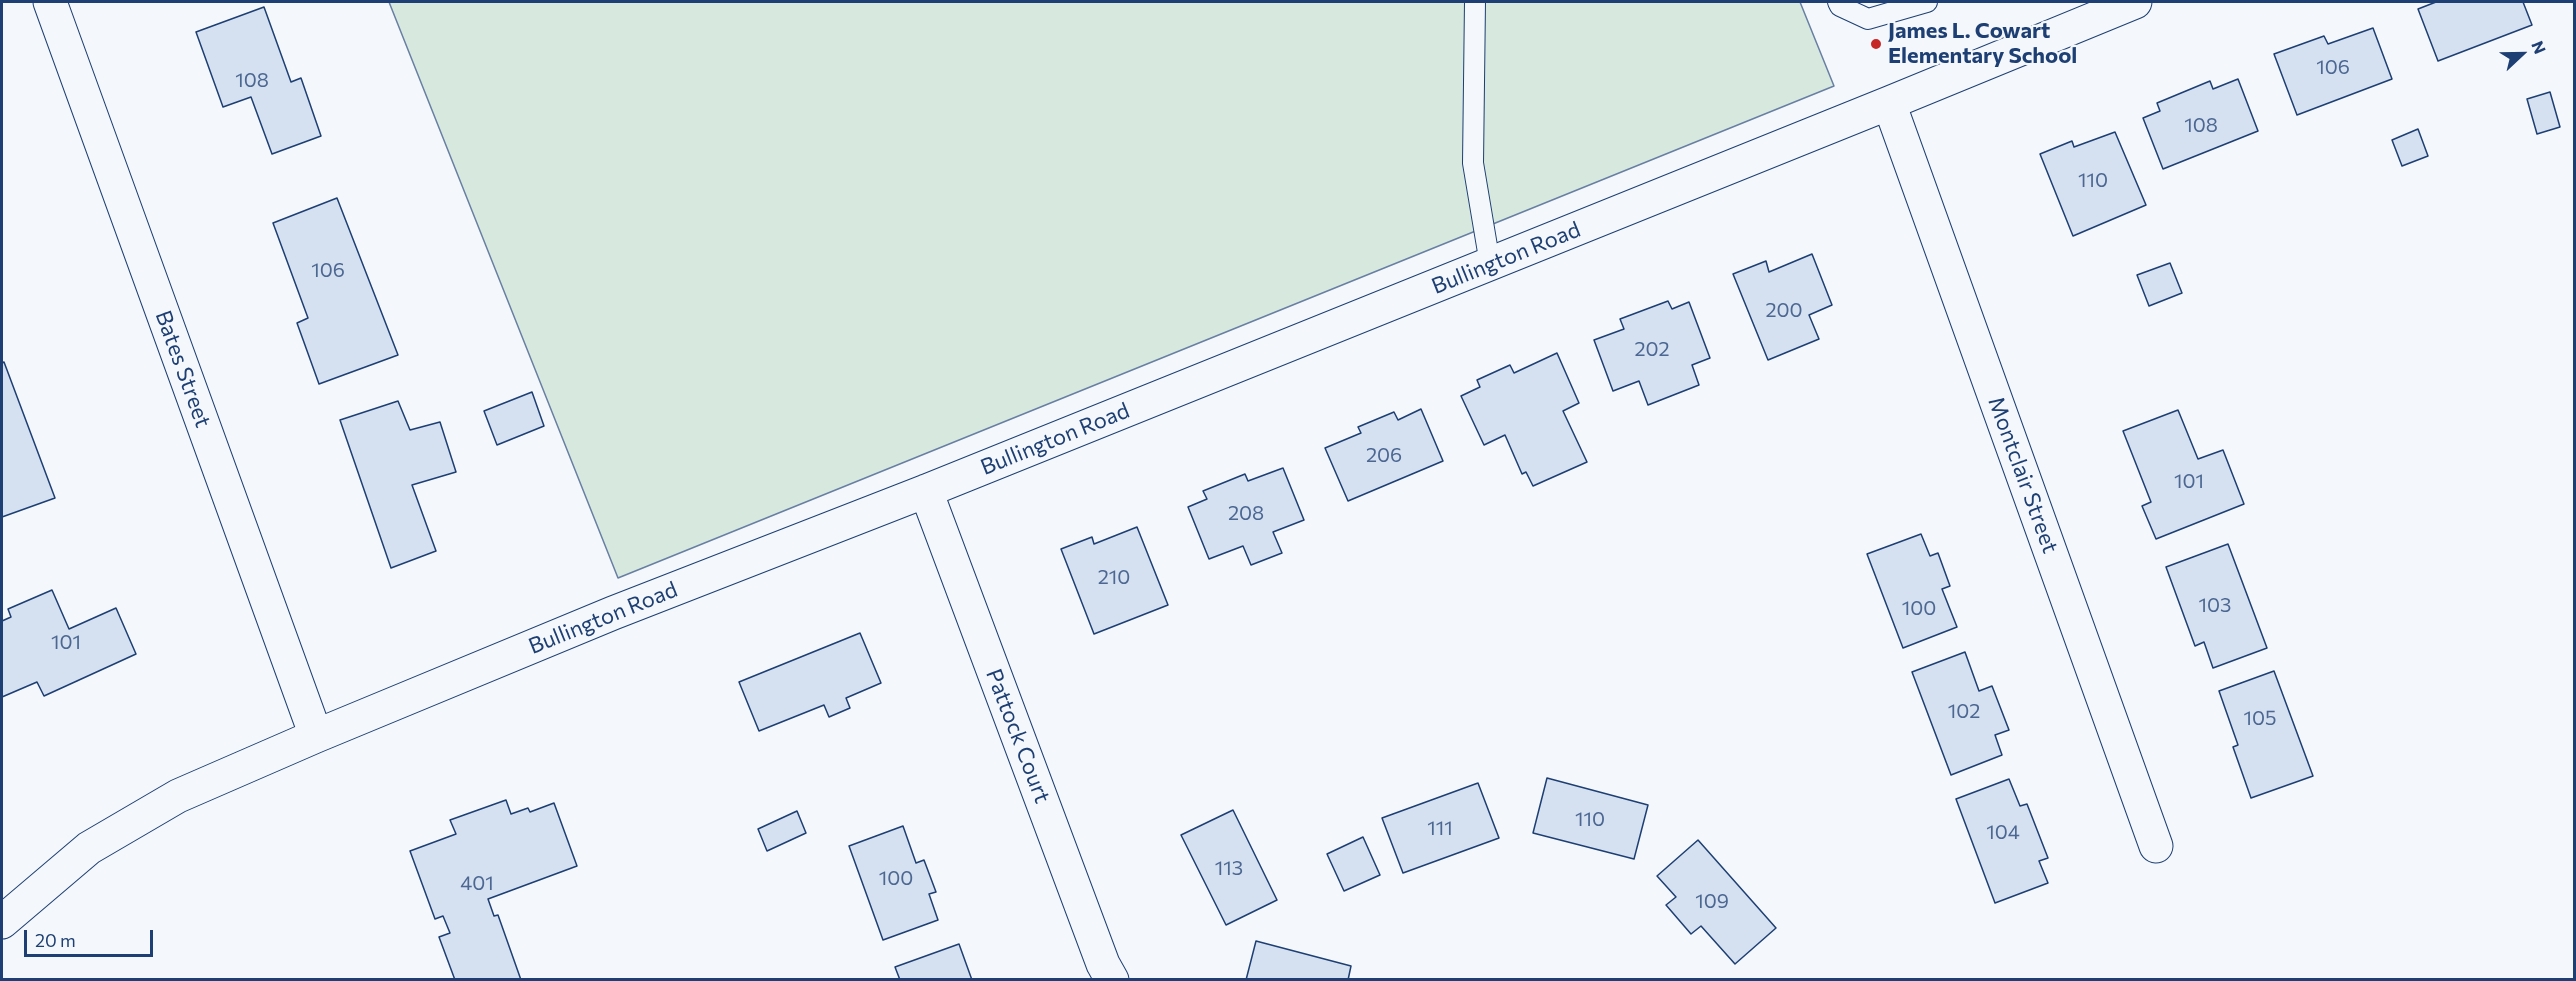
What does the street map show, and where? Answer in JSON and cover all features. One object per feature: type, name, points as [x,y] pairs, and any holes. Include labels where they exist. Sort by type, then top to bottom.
[{"type":"street","name":"Bates Street","points":[[50,2],[316,736]]},
{"type":"street","name":"Bullington Road","points":[[2,922],[89,848],[178,796],[316,736],[613,613],[926,491],[1889,104],[2135,2]]},
{"type":"street","name":"Montclair Street","points":[[1889,104],[2156,846]]},
{"type":"street","name":"Pattock Court","points":[[926,491],[1103,964],[1112,980]]},
{"type":"lane","points":[[1474,2],[1473,163],[1490,264]]},
{"type":"lane","points":[[1838,2],[1840,6],[1868,19],[1927,2]]},
{"type":"shaded area","points":[[389,2],[1800,2],[1834,86],[618,578]]},
{"type":"building","points":[[2436,2],[2523,2],[2532,25],[2438,61],[2418,9]]},
{"type":"building","points":[[264,7],[291,82],[301,78],[321,136],[272,154],[251,97],[223,107],[196,32]]},
{"type":"building","points":[[2373,28],[2392,79],[2297,115],[2274,54],[2324,36],[2328,44]]},
{"type":"building","points":[[2238,79],[2258,131],[2163,169],[2143,118],[2160,111],[2157,103],[2210,81],[2213,89]]},
{"type":"building","points":[[2550,92],[2560,127],[2537,134],[2527,99]]},
{"type":"building","points":[[2418,129],[2428,156],[2402,166],[2392,140]]},
{"type":"building","points":[[2115,132],[2146,205],[2073,236],[2040,154],[2072,141],[2074,147]]},
{"type":"building","points":[[337,198],[398,355],[319,384],[297,323],[308,318],[273,223]]},
{"type":"building","points":[[1812,254],[1832,305],[1809,315],[1819,339],[1768,360],[1733,274],[1766,261],[1769,272]]},
{"type":"building","points":[[2170,263],[2182,293],[2149,306],[2137,275]]},
{"type":"building","points":[[1668,301],[1672,309],[1689,302],[1710,358],[1692,365],[1699,385],[1648,405],[1639,381],[1613,391],[1594,340],[1624,329],[1620,319]]},
{"type":"building","points":[[1557,353],[1579,403],[1563,411],[1587,462],[1533,486],[1526,472],[1522,474],[1505,435],[1484,445],[1461,396],[1480,387],[1477,380],[1510,365],[1514,373]]},
{"type":"building","points":[[4,362],[55,498],[2,517],[2,363]]},
{"type":"building","points":[[532,392],[544,426],[497,445],[484,411]]},
{"type":"building","points":[[398,401],[410,430],[440,422],[456,472],[412,485],[436,551],[391,568],[340,420]]},
{"type":"building","points":[[1421,409],[1443,461],[1348,501],[1325,448],[1361,433],[1358,427],[1394,412],[1398,420]]},
{"type":"building","points":[[2178,410],[2198,459],[2223,450],[2244,504],[2156,539],[2142,506],[2151,502],[2123,431]]},
{"type":"building","points":[[1283,468],[1304,520],[1273,532],[1282,553],[1251,565],[1243,546],[1209,559],[1188,507],[1207,499],[1203,491],[1245,474],[1248,481]]},
{"type":"building","points":[[1137,527],[1168,605],[1094,634],[1061,549],[1092,537],[1094,544]]},
{"type":"building","points":[[1921,534],[1930,556],[1938,553],[1950,586],[1942,589],[1957,627],[1903,648],[1867,554]]},
{"type":"building","points":[[2228,544],[2267,648],[2213,668],[2204,642],[2195,646],[2166,567]]},
{"type":"building","points":[[52,590],[69,629],[116,608],[136,654],[44,696],[37,682],[2,697],[2,621],[11,617],[8,609]]},
{"type":"building","points":[[860,633],[881,683],[846,698],[850,708],[829,717],[824,705],[759,731],[739,682]]},
{"type":"building","points":[[1965,652],[1979,691],[1992,686],[2009,730],[1995,735],[2002,755],[1951,775],[1912,672]]},
{"type":"building","points":[[2274,671],[2313,776],[2251,798],[2233,747],[2238,745],[2219,691]]},
{"type":"building","points":[[1547,778],[1648,805],[1634,859],[1533,833]]},
{"type":"building","points":[[2009,779],[2020,806],[2027,804],[2048,858],[2039,861],[2048,883],[1995,903],[1956,799]]},
{"type":"building","points":[[1478,783],[1499,838],[1403,873],[1382,818]]},
{"type":"building","points":[[506,800],[511,814],[528,808],[530,812],[554,803],[577,866],[488,899],[494,916],[498,915],[521,980],[455,980],[439,937],[450,933],[443,916],[435,919],[410,851],[456,834],[450,820]]},
{"type":"building","points":[[1233,810],[1277,900],[1226,925],[1181,835]]},
{"type":"building","points":[[797,811],[806,833],[767,851],[758,829]]},
{"type":"building","points":[[903,826],[916,863],[924,860],[936,892],[929,894],[938,920],[883,940],[849,846]]},
{"type":"building","points":[[1363,837],[1380,875],[1344,891],[1327,854]]},
{"type":"building","points":[[1698,840],[1776,928],[1735,964],[1701,926],[1691,934],[1666,905],[1676,897],[1657,876]]},
{"type":"building","points":[[1256,941],[1351,966],[1348,980],[1246,980]]},
{"type":"building","points":[[959,944],[972,980],[900,980],[895,967]]},
{"type":"place","name":"James L. Cowart Elementary School","points":[[1876,44]]}]
